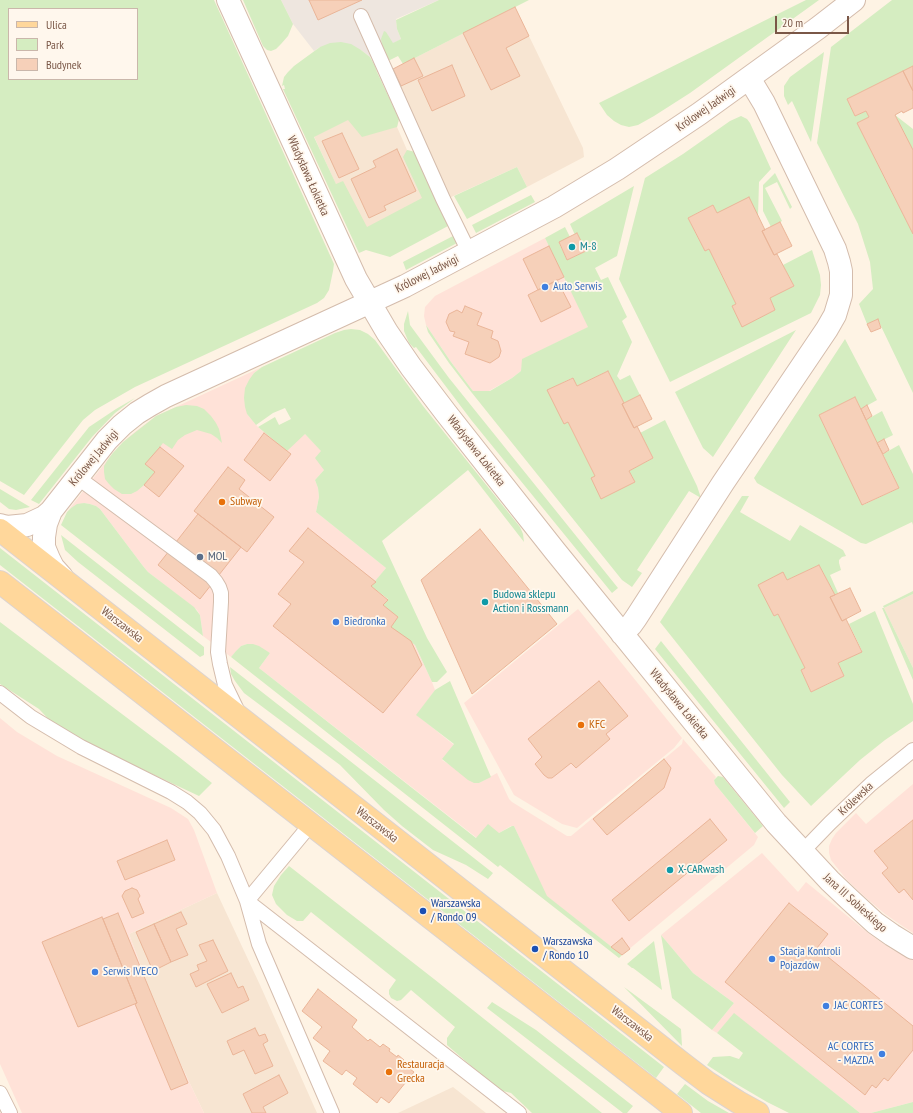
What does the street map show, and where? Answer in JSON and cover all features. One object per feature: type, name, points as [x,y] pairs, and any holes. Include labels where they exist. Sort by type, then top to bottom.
[{"type":"main road","name":"Warszawska","points":[[0,530],[683,1064],[708,1083],[758,1113]]},
{"type":"main road","points":[[0,582],[681,1113]]},
{"type":"street","name":"Władysława Łokietka","points":[[228,0],[350,267],[369,303],[398,348],[446,413],[622,634],[776,823],[802,852]]},
{"type":"street","name":"Królowej Jadwigi","points":[[0,525],[12,527],[27,525],[44,517],[52,511],[107,440],[136,413],[166,396],[369,303],[554,207],[617,169],[699,114],[818,28],[854,0]]},
{"type":"street","points":[[622,634],[636,618],[720,488],[827,329],[835,315],[841,295],[841,271],[835,249],[764,103],[749,78]]},
{"type":"street","points":[[52,511],[46,524],[44,547],[48,559],[53,567],[64,579]]},
{"type":"street","name":"Jana III Sobieskiego","points":[[802,852],[875,923],[913,948]]},
{"type":"lane","points":[[361,16],[469,252]]},
{"type":"lane","points":[[77,477],[211,576],[219,587],[221,593],[218,652],[225,684],[241,718]]},
{"type":"lane","points":[[0,693],[31,717],[81,747],[188,802],[200,813],[214,830],[228,856],[247,901],[259,944],[332,1113]]},
{"type":"lane","name":"Królewska","points":[[802,852],[830,822],[871,784],[913,750]]},
{"type":"lane","points":[[247,901],[311,824]]},
{"type":"lane","points":[[247,901],[520,1113]]},
{"type":"lane","points":[[0,1092],[10,1113]]},
{"type":"shaded area","points":[[281,0],[439,0],[396,19],[397,29],[401,39],[370,57],[361,50],[320,47],[314,51],[293,24]]},
{"type":"shaded area","points":[[515,7],[583,148],[584,157],[527,187],[517,167],[449,198],[393,69]]},
{"type":"shaded area","points":[[301,108],[399,119],[397,127],[407,150],[415,152],[448,223],[366,250]]},
{"type":"shaded area","points":[[545,238],[589,327],[523,359],[521,371],[489,391],[473,391],[426,325],[424,316],[425,307],[435,296]]},
{"type":"shaded area","points":[[262,367],[254,373],[247,414],[265,433],[305,434],[322,451],[324,470],[315,480],[319,497],[316,512],[386,568],[372,586],[388,600],[411,641],[415,645],[432,682],[435,690],[417,715],[454,745],[442,760],[479,783],[497,773],[509,799],[512,802],[567,836],[571,836],[682,744],[683,739],[716,777],[714,780],[715,784],[758,837],[754,845],[622,955],[546,896],[514,826],[511,826],[499,833],[477,838],[259,668],[270,653],[247,644],[241,646],[231,657],[203,636],[200,615],[197,610],[148,572],[100,509],[96,506],[84,503],[71,508],[67,512],[123,442],[156,416]]},
{"type":"shaded area","points":[[913,594],[913,668],[884,608]]},
{"type":"shaded area","points":[[578,609],[682,738],[674,748],[577,828],[562,824],[514,795],[464,703]]},
{"type":"shaded area","points":[[0,718],[17,732],[57,756],[171,808],[188,819],[194,830],[217,893],[129,934],[173,1048],[204,1113],[22,1113],[0,1064]]},
{"type":"shaded area","points":[[913,784],[913,933],[885,914],[846,879],[831,860],[829,846],[836,833],[856,813],[866,824]]},
{"type":"shaded area","points":[[762,853],[798,892],[806,882],[868,933],[891,949],[913,960],[913,1102],[871,1113],[860,1113],[734,1014],[717,1033],[712,1030],[734,1003],[693,973],[661,935]]},
{"type":"shaded area","points":[[217,893],[317,1113],[204,1113],[173,1048],[129,934]]},
{"type":"shaded area","points":[[453,1087],[486,1113],[398,1113]]},
{"type":"green space","points":[[0,0],[214,0],[334,264],[329,290],[324,298],[317,303],[135,387],[95,410],[83,420],[24,495],[0,481]]},
{"type":"green space","points":[[243,0],[281,0],[293,24],[288,36],[276,49],[271,51],[267,50],[263,46]]},
{"type":"green space","points":[[439,0],[529,0],[403,64],[398,56],[388,61],[381,39],[384,31],[393,43],[401,39],[397,29],[396,20]]},
{"type":"green space","points":[[806,0],[819,0],[690,93],[638,125],[629,127],[621,125],[607,115],[599,103]]},
{"type":"green space","points":[[892,0],[913,0],[913,66],[847,99],[855,116],[866,111],[869,117],[857,123],[913,234],[913,393],[878,320],[867,324],[859,304],[873,289],[870,262],[858,224],[817,143],[831,47]]},
{"type":"green space","points":[[341,42],[351,44],[370,57],[399,119],[397,127],[362,137],[348,120],[314,137],[336,184],[343,181],[367,227],[422,198],[403,157],[407,150],[415,152],[448,226],[390,257],[366,250],[359,253],[283,89],[285,89],[284,85],[282,86],[284,77],[294,66],[320,47],[330,43]]},
{"type":"green space","points":[[824,52],[811,142],[792,101],[788,105],[784,96],[784,86],[790,77]]},
{"type":"green space","points":[[895,115],[913,129],[913,150]]},
{"type":"green space","points":[[741,116],[747,119],[750,123],[771,169],[759,182],[758,216],[717,213],[713,205],[688,218],[705,251],[709,249],[736,304],[732,306],[742,326],[775,310],[770,298],[794,286],[783,265],[812,250],[820,275],[820,295],[811,313],[670,382],[619,279],[645,178],[683,154],[730,121]]},
{"type":"green space","points":[[517,167],[527,187],[467,219],[454,196]]},
{"type":"green space","points":[[775,173],[792,207],[790,209],[777,182],[765,188],[782,221],[771,227],[763,211],[763,185]]},
{"type":"green space","points":[[634,186],[617,256],[595,268],[601,280],[608,277],[627,317],[622,321],[632,342],[617,376],[620,380],[630,375],[640,395],[624,403],[608,371],[577,386],[572,378],[548,390],[568,422],[595,476],[601,499],[635,482],[629,471],[653,458],[640,433],[665,420],[697,486],[701,498],[689,491],[637,570],[642,573],[632,587],[622,580],[472,393],[428,332],[426,325],[473,391],[490,391],[512,378],[521,371],[522,359],[588,327],[545,238],[565,227],[570,237],[559,243],[567,260],[586,251],[577,233],[575,235],[570,224]]},
{"type":"green space","points":[[531,195],[535,202],[476,233],[472,225]]},
{"type":"green space","points":[[453,236],[457,243],[406,270],[403,262]]},
{"type":"green space","points":[[408,311],[410,325],[449,378],[618,588],[612,593],[472,421],[416,347],[414,348],[409,343],[404,331],[404,324]]},
{"type":"green space","points":[[351,329],[360,330],[375,340],[423,406],[520,527],[523,534],[524,542],[468,470],[382,541],[427,638],[447,672],[437,682],[432,682],[415,645],[391,627],[398,617],[383,605],[388,599],[371,586],[386,568],[316,512],[319,497],[315,480],[324,470],[315,458],[321,451],[305,434],[287,451],[258,427],[275,417],[279,425],[291,419],[285,408],[273,413],[256,425],[247,414],[245,407],[245,388],[254,373],[262,367],[335,333]]},
{"type":"green space","points":[[796,330],[713,457],[703,448],[675,392]]},
{"type":"green space","points":[[845,339],[877,400],[861,409],[855,397],[819,415],[863,505],[899,488],[883,454],[899,445],[913,474],[913,525],[912,522],[866,544],[861,543],[757,483],[754,478]]},
{"type":"green space","points":[[135,398],[115,413],[92,437],[39,504],[31,500],[89,427]]},
{"type":"green space","points":[[186,405],[197,406],[204,409],[211,416],[219,429],[222,443],[211,434],[197,430],[178,440],[172,449],[163,443],[146,464],[155,472],[144,485],[131,494],[122,494],[114,489],[105,479],[104,472],[104,466],[112,454],[123,442],[156,416],[176,407]]},
{"type":"green space","points":[[882,411],[893,435],[877,443],[866,420]]},
{"type":"green space","points":[[0,489],[30,507],[16,510],[9,509],[0,502]]},
{"type":"green space","points":[[742,496],[749,496],[740,512],[790,541],[800,525],[843,550],[846,556],[839,560],[841,570],[830,575],[838,593],[835,595],[819,565],[787,580],[783,573],[759,585],[774,616],[778,614],[805,668],[801,670],[811,692],[844,676],[838,663],[862,651],[849,624],[875,611],[913,704],[913,721],[885,740],[860,760],[811,806],[782,775],[660,622]]},
{"type":"green space","points":[[84,503],[96,506],[100,509],[148,572],[194,607],[200,615],[203,636],[61,525],[67,512],[71,508],[77,504]]},
{"type":"green space","points":[[61,535],[204,647],[204,655],[200,657],[78,562],[65,550]]},
{"type":"green space","points":[[0,548],[664,1067],[656,1078],[0,565]]},
{"type":"green space","points":[[913,591],[913,594],[884,608],[883,606]]},
{"type":"green space","points":[[882,608],[884,608],[913,668],[913,680]]},
{"type":"green space","points":[[0,622],[212,783],[199,796],[95,747],[55,726],[39,709],[0,684]]},
{"type":"green space","points":[[661,641],[790,802],[784,808],[655,649]]},
{"type":"green space","points":[[247,644],[259,646],[270,653],[259,668],[476,838],[488,824],[499,833],[514,826],[547,896],[622,955],[619,958],[500,865],[498,867],[231,657],[241,646]]},
{"type":"green space","points":[[230,667],[493,873],[488,879],[466,865],[433,850],[402,826],[384,810],[340,765],[244,693],[231,674]]},
{"type":"green space","points":[[450,681],[491,777],[479,783],[474,783],[468,780],[442,759],[454,744],[416,715],[435,690]]},
{"type":"green space","points":[[718,776],[723,777],[763,826],[755,833],[715,784],[714,780]]},
{"type":"green space","points":[[289,866],[602,1113],[532,1113],[511,1093],[499,1090],[447,1045],[447,1038],[455,1027],[411,990],[401,1000],[397,1001],[391,998],[389,990],[396,980],[311,912],[303,921],[297,921],[287,915],[276,904],[272,895],[274,886]]},
{"type":"green space","points":[[661,935],[693,973],[734,1003],[712,1030],[672,998]]},
{"type":"green space","points":[[654,941],[662,990],[627,964]]},
{"type":"green space","points":[[624,987],[681,1029],[682,1046]]},
{"type":"green space","points":[[492,1002],[536,1030],[633,1106],[627,1113],[623,1113],[487,1008]]},
{"type":"green space","points":[[734,1013],[860,1113],[789,1113],[767,1102],[707,1065],[713,1057],[730,1056],[739,1059],[743,1053],[717,1033]]},
{"type":"green space","points":[[685,1084],[708,1101],[729,1113],[701,1113],[677,1094]]},
{"type":"green space","points":[[913,1102],[913,1113],[871,1113]]},
{"type":"building","points":[[309,0],[362,0],[318,20]]},
{"type":"building","points":[[515,7],[529,36],[506,48],[520,76],[491,90],[463,33]]},
{"type":"building","points":[[414,58],[423,76],[401,86],[393,69]]},
{"type":"building","points":[[452,65],[465,96],[432,111],[418,80]]},
{"type":"building","points":[[913,66],[913,91],[903,71]]},
{"type":"building","points":[[903,71],[913,91],[913,108],[895,115],[913,150],[913,234],[857,123],[869,117],[866,111],[855,116],[847,99]]},
{"type":"building","points":[[342,133],[359,169],[339,178],[322,141]]},
{"type":"building","points":[[397,149],[416,191],[384,206],[386,210],[369,218],[351,179],[376,167],[373,161]]},
{"type":"building","points":[[749,197],[765,230],[762,231],[774,255],[777,254],[794,286],[770,298],[775,310],[742,327],[732,306],[736,304],[709,249],[705,251],[688,218],[713,205],[717,213]]},
{"type":"building","points":[[780,222],[792,246],[774,255],[762,231]]},
{"type":"building","name":"M-8","points":[[577,233],[586,251],[567,260],[559,242]]},
{"type":"building","points":[[549,246],[564,277],[538,290],[523,259]]},
{"type":"building","points":[[557,280],[571,307],[541,322],[528,295]]},
{"type":"building","points":[[465,306],[482,313],[477,325],[493,331],[491,338],[498,341],[501,351],[499,357],[490,363],[465,354],[469,342],[453,336],[455,332],[450,331],[446,322],[449,314],[457,310],[462,313]]},
{"type":"building","points":[[878,319],[881,328],[871,332],[867,324]]},
{"type":"building","points":[[608,371],[624,403],[622,404],[634,428],[637,426],[653,458],[629,471],[635,482],[601,499],[591,478],[595,476],[568,422],[564,424],[547,390],[573,378],[577,386]]},
{"type":"building","points":[[640,395],[652,419],[634,428],[622,404]]},
{"type":"building","points":[[855,397],[899,488],[862,505],[819,415]]},
{"type":"building","points":[[867,405],[872,416],[866,420],[861,409]]},
{"type":"building","points":[[264,433],[291,454],[270,481],[244,460]]},
{"type":"building","points":[[884,439],[889,450],[883,454],[877,443]]},
{"type":"building","points":[[160,447],[184,466],[159,497],[144,485],[155,472],[145,464]]},
{"type":"building","points":[[228,467],[245,480],[239,489],[274,517],[247,552],[194,511]]},
{"type":"building","points":[[198,514],[241,547],[200,599],[158,565]]},
{"type":"building","name":"Biedronka","points":[[308,528],[376,582],[371,586],[388,600],[383,605],[398,617],[391,627],[411,641],[422,665],[383,713],[273,626],[291,604],[278,594],[304,562],[289,551]]},
{"type":"building","name":"Budowa sklepu Action i Rossmann","points":[[480,529],[557,624],[472,694],[421,580]]},
{"type":"building","points":[[819,565],[835,595],[830,597],[842,621],[846,619],[862,652],[838,663],[844,676],[811,692],[801,670],[805,668],[778,614],[774,616],[758,585],[783,572],[787,580]]},
{"type":"building","points":[[850,588],[861,611],[842,621],[830,597]]},
{"type":"building","name":"KFC","points":[[599,681],[628,716],[606,734],[610,739],[576,768],[571,763],[552,778],[548,778],[535,764],[542,757],[528,739]]},
{"type":"building","points":[[664,759],[671,768],[664,788],[607,835],[593,819]]},
{"type":"building","name":"X-CARwash","points":[[710,819],[727,840],[629,921],[612,900]]},
{"type":"building","points":[[913,820],[913,900],[904,889],[899,893],[882,873],[888,868],[874,851]]},
{"type":"building","points":[[167,840],[175,860],[125,880],[117,861]]},
{"type":"building","points":[[132,888],[137,890],[140,896],[138,899],[144,913],[132,918],[122,896],[125,891]]},
{"type":"building","points":[[789,903],[828,934],[817,948],[913,1026],[913,1050],[888,1081],[884,1078],[876,1088],[872,1085],[865,1095],[725,982]]},
{"type":"building","points":[[181,912],[187,924],[176,929],[188,955],[171,962],[154,924]]},
{"type":"building","points":[[118,913],[188,1083],[171,1090],[135,1004],[137,1003],[103,919]]},
{"type":"building","points":[[102,917],[137,1003],[78,1027],[42,942]]},
{"type":"building","points":[[154,924],[171,962],[153,971],[136,932]]},
{"type":"building","points":[[622,938],[630,949],[622,955],[611,947]]},
{"type":"building","points":[[213,940],[228,971],[196,987],[190,974],[199,970],[197,965],[207,961],[199,945]]},
{"type":"building","points":[[231,973],[238,988],[243,986],[249,1000],[222,1013],[207,984]]},
{"type":"building","points":[[318,989],[357,1020],[352,1027],[368,1041],[370,1039],[380,1047],[383,1044],[390,1049],[389,1051],[397,1057],[398,1055],[404,1060],[402,1063],[414,1072],[389,1103],[381,1097],[377,1103],[353,1084],[357,1078],[346,1070],[342,1075],[323,1061],[330,1051],[313,1038],[322,1027],[302,1011]]},
{"type":"building","points":[[255,1028],[259,1036],[265,1034],[268,1041],[263,1044],[273,1066],[255,1074],[244,1050],[233,1055],[227,1041]]},
{"type":"building","points":[[279,1075],[288,1093],[263,1107],[266,1113],[252,1113],[243,1094]]},
{"type":"place","name":"M-8","points":[[572,247]]},
{"type":"place","name":"Auto Serwis","points":[[545,287]]},
{"type":"place","name":"Subway","points":[[222,502]]},
{"type":"place","name":"MOL","points":[[200,557]]},
{"type":"place","name":"Budowa sklepu Action i Rossmann","points":[[485,602]]},
{"type":"place","name":"Biedronka","points":[[336,622]]},
{"type":"place","name":"KFC","points":[[581,725]]},
{"type":"place","name":"X-CARwash","points":[[670,870]]},
{"type":"place","name":"Warszawska / Rondo 09","points":[[423,911]]},
{"type":"place","name":"Warszawska / Rondo 10","points":[[535,949]]},
{"type":"place","name":"Stacja Kontroli Pojazdów","points":[[772,959]]},
{"type":"place","name":"Serwis IVECO","points":[[95,972]]},
{"type":"place","name":"JAC CORTES","points":[[826,1006]]},
{"type":"place","name":"AC CORTES - MAZDA","points":[[882,1054]]},
{"type":"place","name":"Restauracja Grecka","points":[[389,1072]]}]
